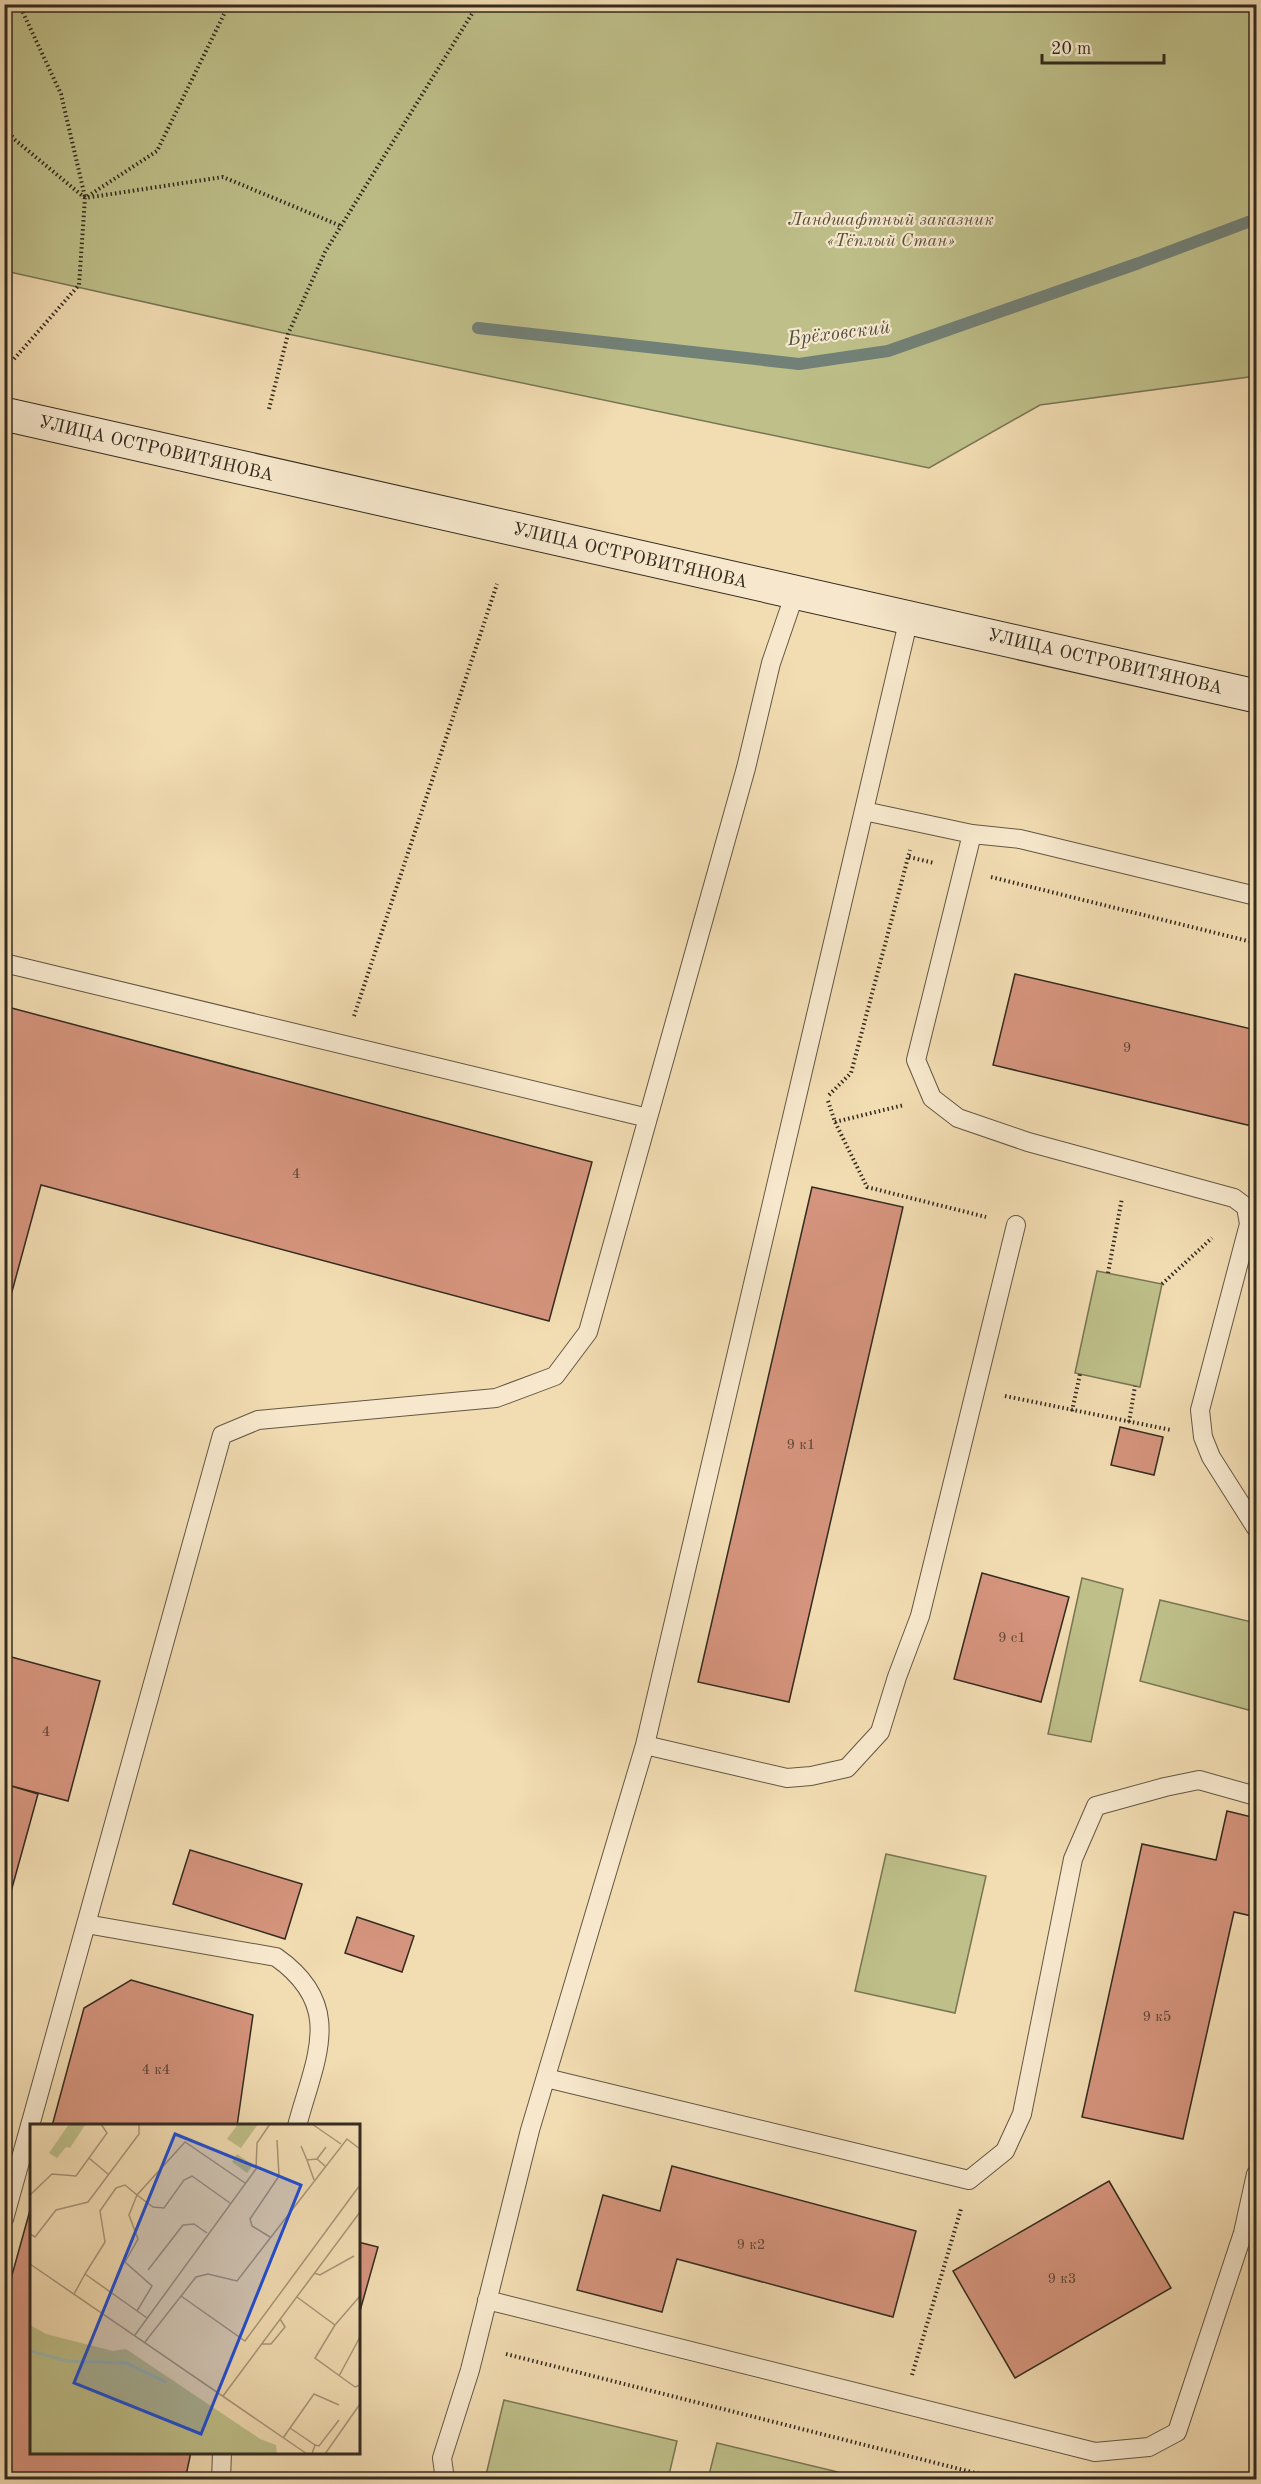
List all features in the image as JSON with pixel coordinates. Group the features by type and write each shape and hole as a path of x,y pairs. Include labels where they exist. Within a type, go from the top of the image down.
{"main road":[{"name":"УЛИЦА ОСТРОВИТЯНОВА","path":"4,414 1257,696"}],"lane":[{"path":"30,2124 222,1435 258,1420 496,1398 555,1376 588,1332 746,768 771,663 795,593"},
{"path":"445,2480 442,2458 475,2346 546,2078 645,1745 909,618"},
{"path":"864,811 972,834 1020,839 1257,896"},
{"path":"972,834 916,1060 932,1098 958,1118 1028,1142 1234,1198 1246,1206 1249,1224 1200,1410 1203,1437 1211,1457 1257,1528"},
{"path":"4,963 648,1118"},
{"path":"645,1745 787,1778 847,1768 880,1732 897,1677 920,1616 1016,1225"},
{"path":"546,2078 969,2180 1005,2151 1022,2114 1073,1859 1096,1806 1165,1786 1199,1780 1257,1796"},
{"path":"86,1924 276,1957 294,1970 314,1998 320,2014 321,2037 298,2124"},
{"path":"4,2219 30,2125"},
{"path":"487,2300 1095,2452 1149,2447 1177,2432 1243,2233 1257,2174"},
{"path":"221,2480 222,2454"}],"path":[{"path":"14,359 79,285 85,198 60,94 19,4"},
{"path":"85,198 157,151 229,4"},
{"path":"269,409 288,334 325,252 478,4"},
{"path":"4,125 14,139 85,198 223,177 341,226"},
{"path":"345,1045 497,584"},
{"path":"913,823 909,858 851,1073 826,1097 835,1122 867,1187 1016,1225"},
{"path":"909,858 1257,943"},
{"path":"835,1122 932,1098"},
{"path":"1108,1273 1127,1168"},
{"path":"1162,1284 1246,1206"},
{"path":"1072,1411 1080,1374"},
{"path":"1130,1422 1135,1386"},
{"path":"975,1389 1203,1437"},
{"path":"904,2404 969,2180"},
{"path":"475,2346 1003,2480"}],"green space":[{"name":"Ландшафтный заказник «Тёплый Стан»","path":"4,5 1256,5 1256,376 1040,405 929,468 288,334 5,271"},
{"path":"1097,1271 1162,1284 1140,1387 1075,1373"},
{"path":"1082,1578 1123,1589 1091,1742 1048,1734"},
{"path":"1160,1600 1256,1623 1256,1712 1140,1681"},
{"path":"886,1854 986,1876 955,2013 855,1991"},
{"path":"504,2400 677,2441 668,2479 485,2479"},
{"path":"717,2443 838,2472 836,2479 708,2479"}],"building":[{"path":"1015,974 1256,1030 1256,1127 993,1065"},
{"path":"4,1006 592,1162 549,1321 41,1185 4,1321"},
{"path":"812,1187 903,1207 789,1702 698,1682"},
{"path":"1120,1427 1163,1437 1154,1475 1111,1465"},
{"path":"982,1573 1069,1597 1041,1702 954,1679"},
{"path":"4,1655 100,1681 68,1801 4,1784"},
{"path":"8,1785 38,1794 4,1917 4,1798"},
{"path":"1227,1811 1256,1818 1256,1917 1234,1912 1183,2139 1082,2117 1142,1844 1216,1860"},
{"path":"190,1850 302,1884 285,1939 173,1904"},
{"path":"357,1917 414,1936 402,1972 345,1953"},
{"path":"131,1980 253,2015 237,2124 53,2124 84,2008"},
{"path":"672,2166 916,2231 893,2317 677,2259 662,2312 577,2290 603,2195 660,2211"},
{"path":"1109,2181 1171,2288 1015,2378 953,2271"},
{"path":"30,2210 30,2454 191,2454 185,2480 4,2480 4,2304"},
{"path":"360,2242 378,2247 360,2311"}],"waterway":[{"name":"Брёховский","path":"478,328 799,364 888,351 1139,263 1256,219"}]}
